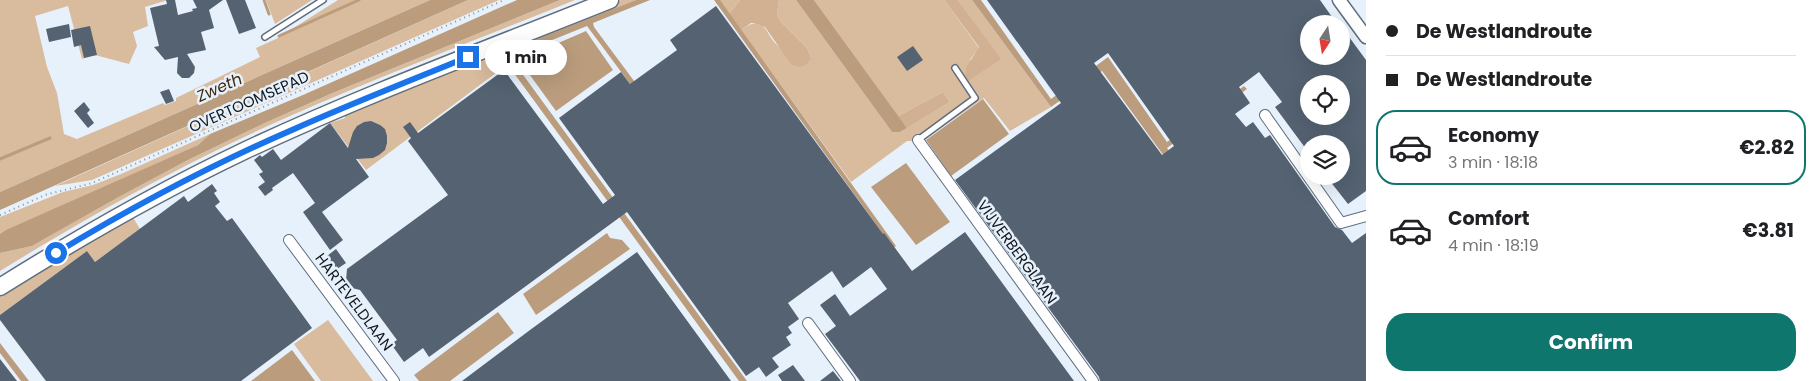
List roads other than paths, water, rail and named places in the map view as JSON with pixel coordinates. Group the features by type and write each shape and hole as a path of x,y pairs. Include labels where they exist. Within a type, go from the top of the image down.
{"main road":[{"path":"0,276 128,201 239,144 330,103 586,0"},
{"path":"0,287 82,237 242,152 335,111 610,0"}],"street":[{"path":"1339,0 1366,37"},
{"path":"1265,115 1341,223 1366,216"},
{"name":"VIJVERBERGLAAN","path":"918,140 1093,381"},
{"name":"HARTEVELDLAAN","path":"289,240 394,381"},
{"path":"808,323 850,381"}],"lane":[{"path":"265,37 323,0"},
{"path":"918,140 975,98 955,68"}],"waterway":[{"path":"264,0 269,14"},
{"path":"279,36 359,0"},
{"path":"0,159 50,138"}],"water label":[{"name":"Zweth","path":"219,87"}]}
